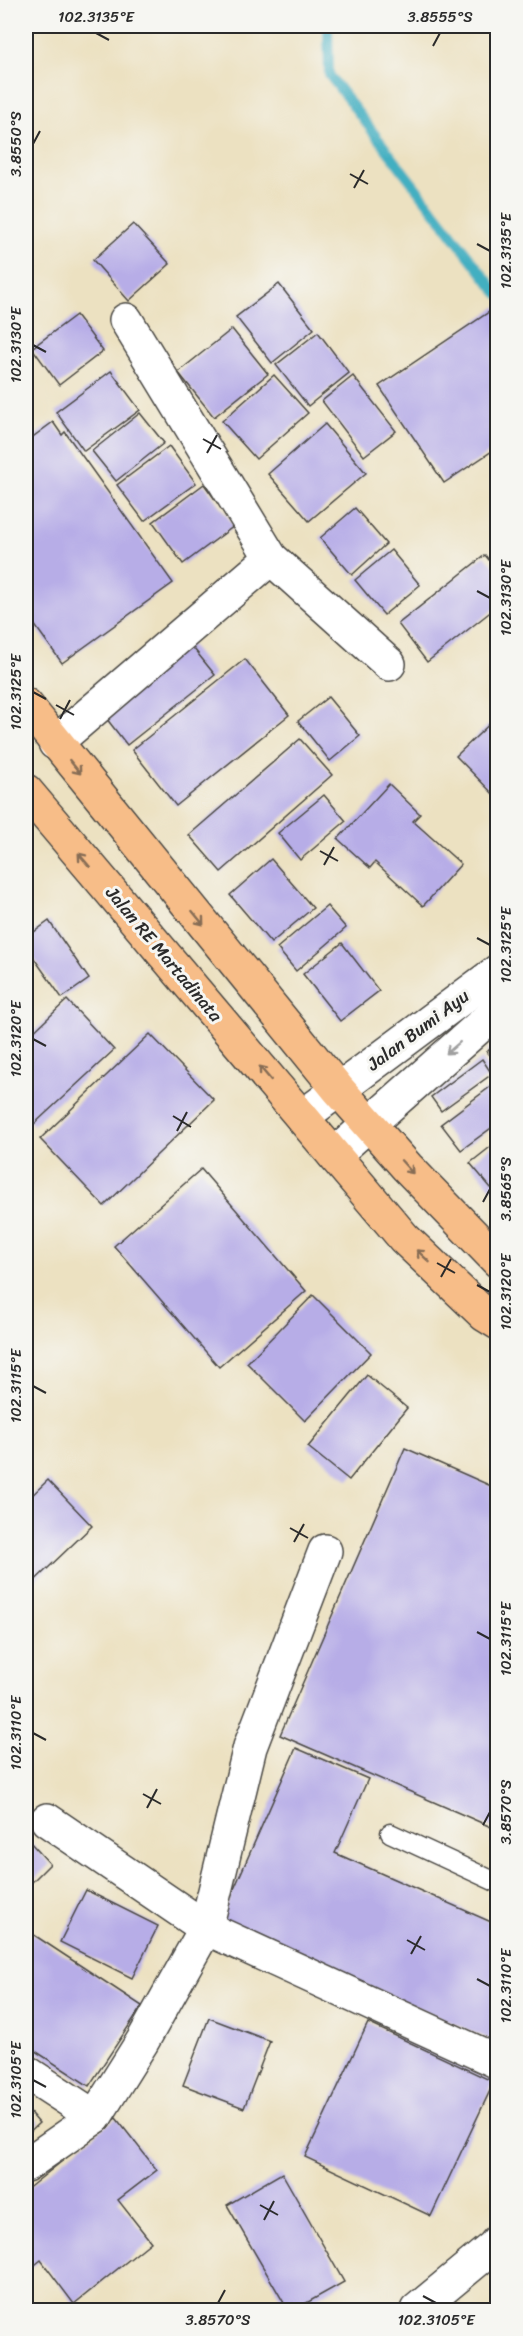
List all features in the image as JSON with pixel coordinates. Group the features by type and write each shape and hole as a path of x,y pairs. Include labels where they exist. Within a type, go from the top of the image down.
{"highway":[{"path":"26,705 338,1089 370,1122 407,1167 498,1261"},
{"name":"Jalan RE Martadinata","path":"26,791 404,1238 485,1314 498,1323"}],"street":[{"path":"126,320 271,558 389,664"},
{"path":"55,743 271,558"},
{"name":"Jalan Bumi Ayu","path":"302,1117 498,971"},
{"path":"334,1155 498,1010"},
{"path":"26,2165 95,2117 142,2042 206,1928 250,1747 325,1551"},
{"path":"47,1820 206,1928 498,2062"},
{"path":"26,2072 95,2117"},
{"path":"421,2310 498,2241"}],"lane":[{"path":"390,1833 498,1883"}],"building":[{"path":"133,224 170,264 129,301 93,260"},
{"path":"279,284 314,329 272,363 236,317"},
{"path":"498,306 498,447 444,483 379,386"},
{"path":"76,315 103,351 59,385 32,348"},
{"path":"232,329 268,374 214,417 178,372"},
{"path":"318,332 349,373 308,406 276,365"},
{"path":"111,371 140,410 84,451 56,412"},
{"path":"274,375 308,413 256,459 222,421"},
{"path":"353,376 396,431 364,456 322,401"},
{"path":"140,413 164,443 116,481 92,451"},
{"path":"53,422 62,435 65,432 173,583 62,663 26,613 26,442"},
{"path":"325,424 366,473 309,521 268,474"},
{"path":"169,446 196,483 144,521 117,485"},
{"path":"204,484 234,526 183,564 153,522"},
{"path":"355,508 386,544 352,575 320,538"},
{"path":"391,550 420,585 384,615 355,580"},
{"path":"485,555 498,571 498,606 427,662 398,624"},
{"path":"190,644 215,675 127,745 103,714"},
{"path":"245,659 289,715 176,806 132,750"},
{"path":"328,697 360,736 330,761 298,721"},
{"path":"498,716 498,799 456,756"},
{"path":"300,739 332,775 221,872 189,835"},
{"path":"389,784 420,814 413,821 461,864 423,906 375,862 370,868 338,839"},
{"path":"324,795 346,821 300,860 278,833"},
{"path":"271,859 313,908 271,943 230,895"},
{"path":"327,906 346,928 296,971 277,948"},
{"path":"49,921 89,979 62,998 26,947 26,938"},
{"path":"342,943 379,991 340,1021 303,974"},
{"path":"67,1000 114,1050 33,1125 26,1117 26,1039"},
{"path":"150,1034 214,1100 104,1206 40,1139"},
{"path":"498,1041 498,1062 487,1052"},
{"path":"482,1059 492,1074 441,1111 431,1097"},
{"path":"498,1081 498,1123 461,1150 441,1124"},
{"path":"498,1141 498,1182 491,1188 470,1163"},
{"path":"201,1169 306,1291 219,1367 114,1246"},
{"path":"313,1295 371,1353 305,1421 247,1363"},
{"path":"367,1375 407,1408 349,1480 308,1447"},
{"path":"405,1448 498,1489 498,1830 280,1735"},
{"path":"48,1480 92,1526 26,1589 26,1501"},
{"path":"296,1748 368,1779 335,1853 498,1925 498,2043 220,1921"},
{"path":"29,1841 50,1864 26,1888 26,1845"},
{"path":"86,1890 158,1926 132,1978 60,1942"},
{"path":"28,1931 142,2006 89,2086 26,2045 26,1935"},
{"path":"209,2018 270,2041 244,2108 183,2085"},
{"path":"368,2023 494,2082 431,2216 305,2157"},
{"path":"26,2108 39,2123 26,2135"},
{"path":"116,2118 157,2170 118,2200 151,2242 74,2304 41,2260 26,2272 26,2190"},
{"path":"282,2173 344,2282 294,2310 288,2310 227,2205"}],"waterway":[{"path":"328,26 329,75 498,294"}]}
